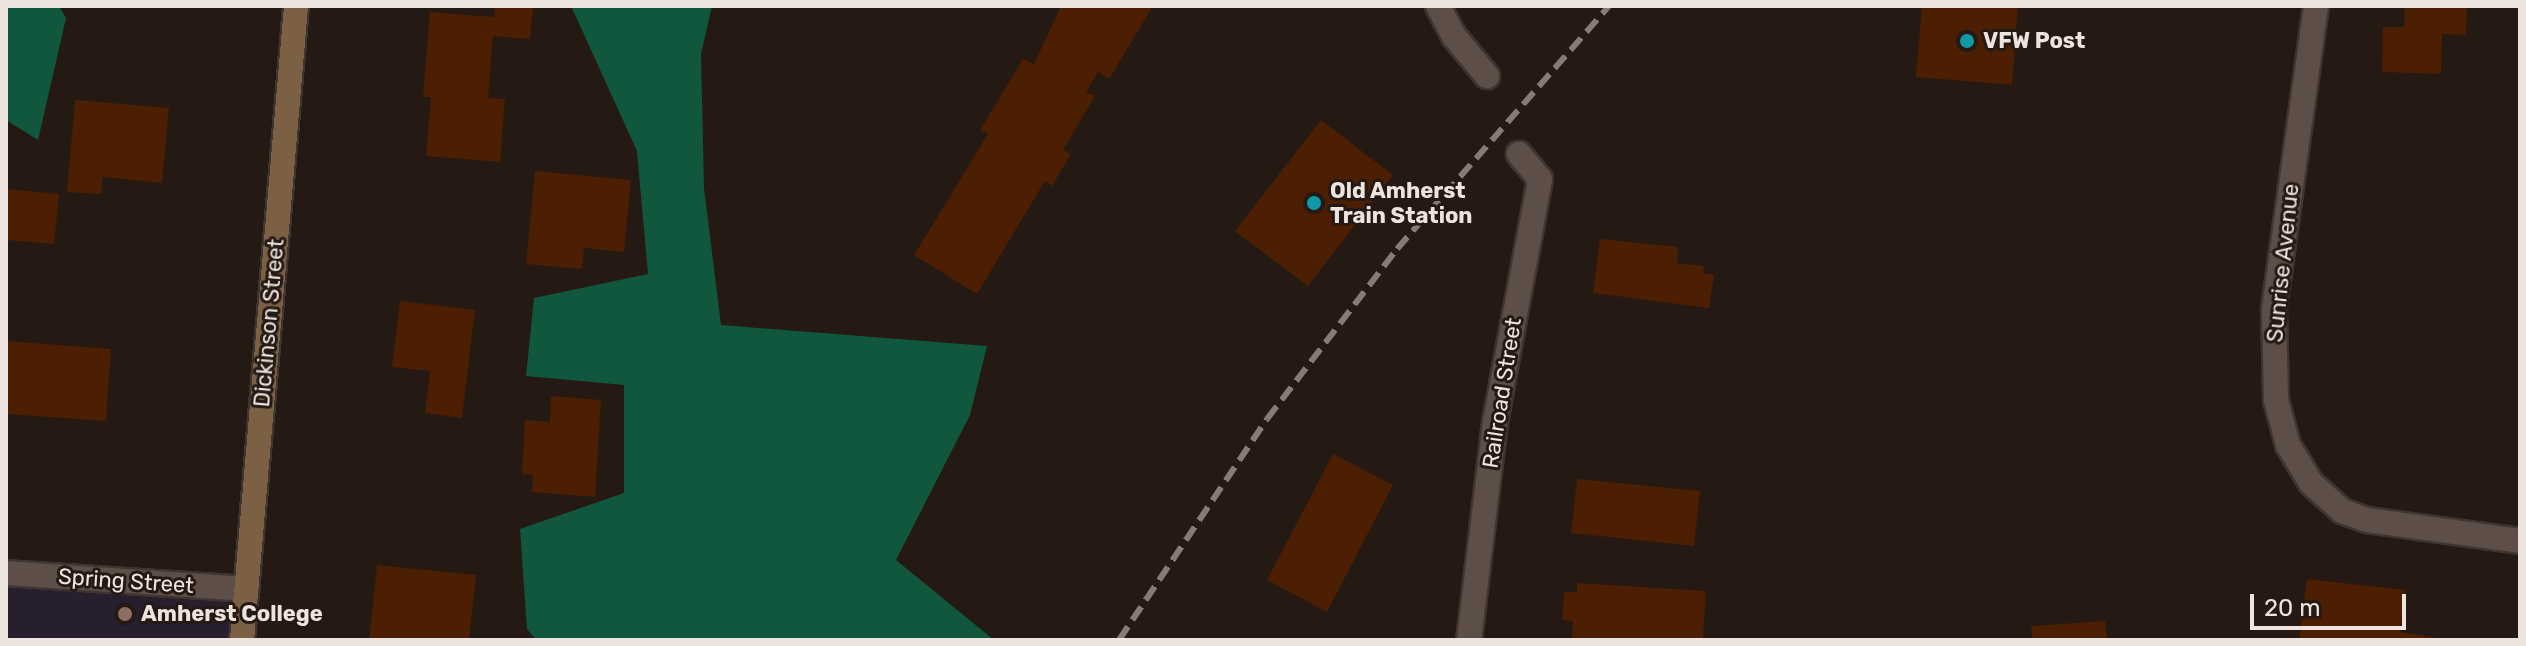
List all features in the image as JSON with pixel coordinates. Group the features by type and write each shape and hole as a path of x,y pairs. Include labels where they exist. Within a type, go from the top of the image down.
{"main road":[{"name":"Dickinson Street","path":"242,640 296,6"}],"street":[{"path":"1438,6 1454,36 1487,76"},
{"name":"Sunrise Avenue","path":"2316,6 2274,310 2276,400 2288,445 2311,483 2342,511 2367,520 2520,541"},
{"name":"Railroad Street","path":"1469,640 1495,422 1540,179 1519,154"},
{"name":"Spring Street","path":"6,573 246,589"}],"shaded area":[{"name":"Amherst College","path":"6,573 246,589 242,640 6,640"}],"green space":[{"path":"6,6 59,6 66,18 38,140 6,120"},
{"path":"571,6 712,6 701,54 704,188 721,325 987,346 970,415 896,560 994,640 536,640 527,629 520,529 624,493 624,385 526,376 534,298 648,274 637,151"}],"building":[{"path":"495,6 533,7 530,39 493,36 488,98 505,99 500,162 426,156 431,97 423,97 430,12 494,17"},
{"path":"1061,6 1153,6 1109,79 1098,72 1086,92 1095,96 1063,150 1071,154 1052,186 1045,181 977,294 914,255 988,134 980,130 1023,59 1034,64"},
{"name":"VFW Post","path":"1922,6 2018,6 2012,85 1916,77"},
{"path":"2405,6 2467,6 2466,35 2442,34 2441,74 2382,72 2383,27 2404,27"},
{"path":"75,100 169,108 162,183 103,177 101,194 67,192"},
{"name":"Old Amherst Train Station","path":"1321,120 1393,175 1308,286 1235,231"},
{"path":"535,171 631,180 624,252 584,248 582,269 526,264"},
{"path":"6,189 59,194 54,244 6,240"},
{"path":"1600,239 1678,247 1677,263 1704,266 1703,273 1714,275 1709,308 1593,293"},
{"path":"400,301 475,310 462,418 425,413 430,371 392,367"},
{"path":"6,341 111,349 106,421 6,414"},
{"path":"551,396 601,400 595,497 532,492 533,475 522,474 525,420 550,422"},
{"path":"1333,454 1393,485 1327,612 1267,580"},
{"path":"1577,479 1700,491 1694,546 1571,533"},
{"path":"377,565 476,575 469,640 369,640"},
{"path":"2307,579 2405,590 2400,632 2451,640 2299,640"},
{"path":"1577,583 1706,591 1703,638 1572,640 1573,621 1562,620 1564,592 1577,592"},
{"path":"2105,621 2107,640 2032,640 2031,626"}],"railway":[{"path":"1119,640 1267,419 1397,249 1609,6"}],"place":[{"name":"VFW Post","path":"1967,41"},
{"name":"Old Amherst Train Station","path":"1314,203"},
{"name":"Amherst College","path":"125,614"}]}
